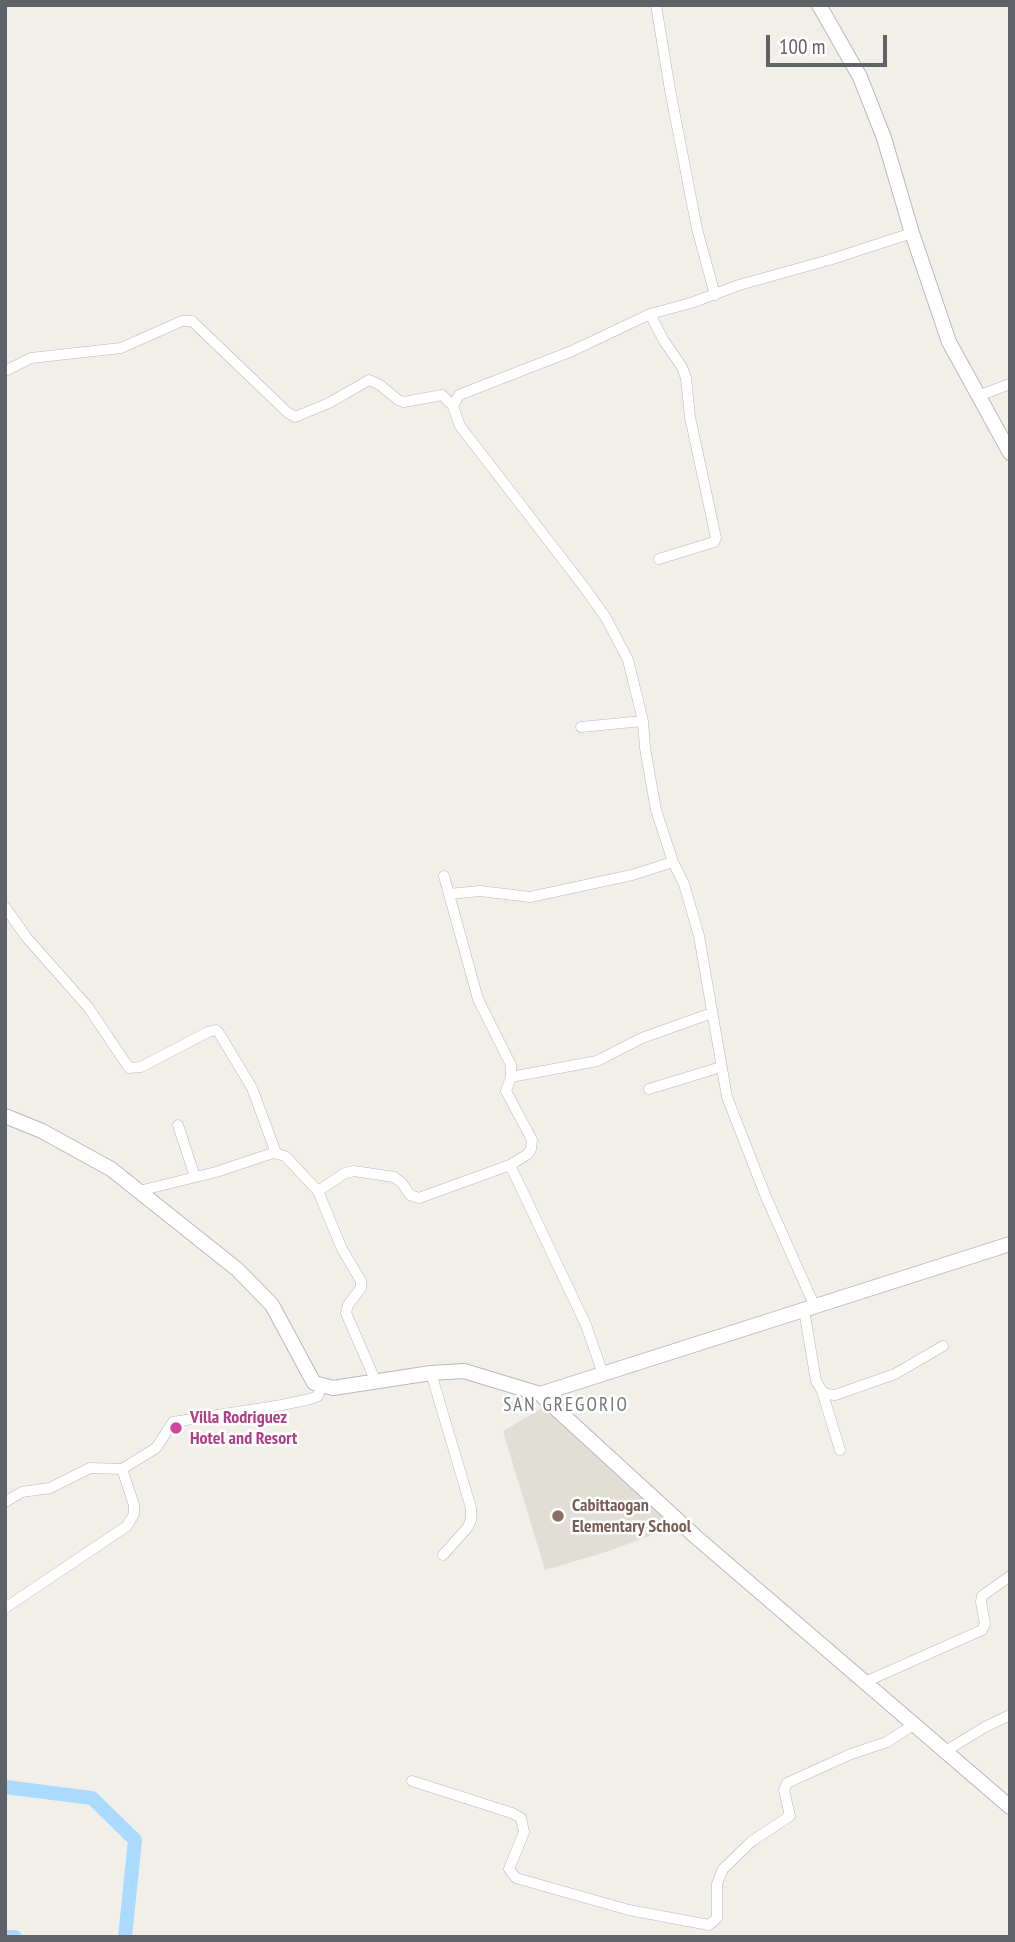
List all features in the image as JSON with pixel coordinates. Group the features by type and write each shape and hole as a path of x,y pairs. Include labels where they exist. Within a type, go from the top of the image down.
{"street":[{"path":"656,5 697,229 715,295"},
{"path":"819,5 860,77 884,138 940,320 1010,453"},
{"path":"453,406 459,396 572,351 650,314 912,233"},
{"path":"650,314 681,367 687,383 690,417 716,538 714,542 659,559"},
{"path":"5,371 31,358 121,348 181,321 192,321 295,417 329,403 369,380 404,402 442,396 453,406 460,426 606,618 628,660 643,721 656,810 695,918 727,1097 771,1209 799,1267 810,1309 817,1381 840,1450"},
{"path":"978,396 1010,384"},
{"path":"581,727 643,721"},
{"path":"449,894 480,891 530,897 632,875 673,862"},
{"path":"318,1191 345,1173 354,1171 394,1177 410,1195 419,1198 510,1165 528,1154 533,1145 506,1091 511,1077 510,1065 478,999 444,876"},
{"path":"5,907 27,938 93,1014 129,1068 141,1067 203,1034 214,1030 219,1033 252,1088 276,1153"},
{"path":"511,1077 597,1061 642,1038 712,1013"},
{"path":"649,1089 721,1067"},
{"path":"5,1116 42,1131 111,1169 254,1284 283,1322 311,1379 321,1386 333,1388 453,1371 476,1373 540,1394 696,1537 1010,1808"},
{"path":"178,1125 195,1177"},
{"path":"139,1191 276,1153 285,1156 318,1191 342,1249 361,1281 361,1288 348,1305 346,1313 376,1382"},
{"path":"510,1165 586,1325 603,1374"},
{"path":"540,1394 1010,1244"},
{"path":"822,1391 835,1395 895,1374 943,1346"},
{"path":"431,1373 471,1508 468,1527 443,1555"},
{"path":"5,1503 22,1492 50,1488 90,1468 122,1469 156,1448 173,1422 310,1399 317,1396 321,1386"},
{"path":"5,1608 127,1526 134,1514 134,1505 122,1469"},
{"path":"864,1682 982,1630 985,1624 982,1596 1010,1576"},
{"path":"944,1752 1010,1715"},
{"path":"412,1781 521,1818 524,1832 509,1869 516,1878 629,1910 709,1925 717,1917 717,1884 723,1869 752,1841 790,1816 784,1790 786,1783 851,1754 887,1742 913,1726"}],"shaded area":[{"name":"Cabittaogan Elementary School","path":"544,1407 677,1526 603,1553 545,1570 503,1431"}],"waterway":[{"path":"5,1787 92,1798 135,1840 125,1937"},
{"path":"5,1937 15,1937"}],"place":[{"name":"Villa Rodriguez Hotel and Resort","path":"176,1428"},
{"name":"Cabittaogan Elementary School","path":"558,1516"}],"district":[{"name":"SAN GREGORIO","path":"566,1406"}]}
